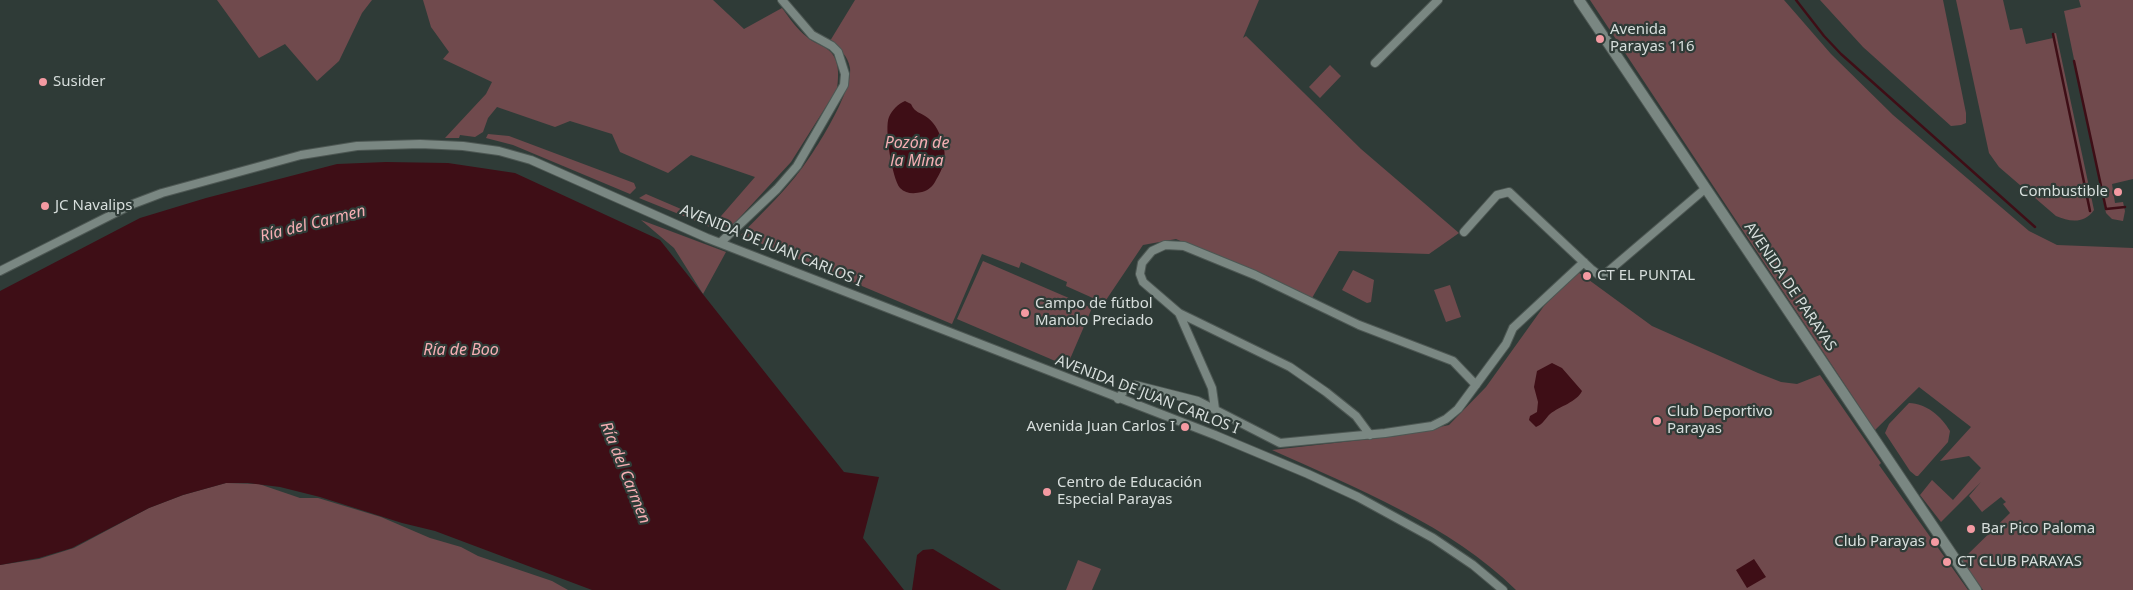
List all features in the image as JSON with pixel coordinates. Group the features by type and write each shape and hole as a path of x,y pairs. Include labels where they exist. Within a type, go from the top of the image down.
{"street":[{"path":"720,242 776,189 797,166 844,84 846,74 838,52 832,46 812,35 782,0"},
{"path":"1375,63 1438,0"},
{"name":"AVENIDA DE PARAYAS","path":"1579,0 1976,590"},
{"name":"AVENIDA DE JUAN CARLOS I","path":"0,271 122,209 162,193 301,156 356,146 420,144 462,146 514,155 548,167 720,242 1118,399 1215,435 1358,497 1433,538 1473,565 1503,590"},
{"path":"1464,232 1497,195 1509,192 1584,262 1599,275 1604,275 1706,188"},
{"path":"1370,435 1365,426 1344,406 1290,368 1179,313 1141,279 1141,269 1145,259 1160,246 1184,246 1255,275 1359,325 1453,362 1476,385"},
{"path":"1118,399 1126,388 1135,385 1198,401 1280,444 1415,429 1439,422 1458,408 1506,344 1513,328 1584,262"},
{"path":"1179,313 1212,388 1215,409"}],"shaded area":[{"path":"217,0 372,0 362,13 339,61 317,81 285,44 259,58"},
{"path":"423,0 713,0 744,29 782,8 803,34 833,55 838,71 837,89 791,162 730,228 723,226 724,229 721,232 705,225 717,225 715,223 755,177 691,155 668,173 620,152 612,134 570,121 555,127 497,107 488,118 483,132 475,137 460,135 459,138 445,138 486,94 492,82 443,59 449,52 431,27"},
{"path":"855,0 1259,0 1243,38 1246,36 1361,149 1459,233 1429,254 1339,251 1312,298 1176,239 1143,245 1104,303 1066,286 1067,282 1021,262 1019,268 982,254 952,324 741,235 803,167 821,140 838,108 849,79 850,68 845,56 830,41"},
{"path":"1590,0 1784,0 1831,54 1893,115 2029,231 2057,245 2133,248 2133,590 1983,590 1962,560 2010,513 2003,504 2006,502 2001,497 1982,512 1969,496 1981,482 1941,522 1920,495 1932,480 1953,500 1981,468 1969,456 1940,461 1971,427 1919,387 1875,430"},
{"path":"1820,0 1943,0 1966,113 1966,123 1951,126 1863,47"},
{"path":"1956,0 2003,0 2010,30 2022,28 2026,44 2053,38 2052,34 2056,33 2094,210 2086,218 2066,220 2056,216 1999,167 1989,153"},
{"path":"2079,0 2133,0 2133,179 2112,184 2115,203 2123,202 2125,211 2123,221 2112,219 2106,213 2064,11 2081,7"},
{"path":"1330,65 1341,76 1320,98 1309,87"},
{"path":"488,134 509,136 634,183 636,188 630,194 513,145 486,138"},
{"path":"646,194 695,215 696,221 639,198"},
{"path":"641,220 726,252 703,294 674,248"},
{"name":"Campo de fútbol Manolo Preciado","path":"983,261 1092,308 1067,366 957,319"},
{"path":"1353,270 1374,280 1371,302 1367,303 1342,290"},
{"name":"Club Deportivo Parayas","path":"1578,272 1652,326 1758,373 1781,382 1797,384 1820,375 1881,463 1879,465 1968,590 1516,590 1491,567 1432,527 1368,494 1272,450 1397,436 1449,425 1486,387 1544,306"},
{"path":"1450,285 1461,317 1446,322 1434,290"},
{"path":"1909,403 1921,405 1933,412 1950,431 1948,442 1918,476 1910,471 1885,433 1889,424"},
{"path":"226,483 259,484 300,498 318,498 381,517 430,538 461,547 478,556 552,581 568,590 0,590 0,565 39,559 74,548 149,508 183,495"},
{"path":"1078,560 1101,569 1092,590 1066,590"}],"water":[{"name":"Pozón de la Mina","path":"905,101 933,123 939,133 945,154 941,172 931,188 916,193 905,191 897,183 888,142 889,117"},
{"name":"Ría de Boo","path":"386,162 448,163 515,173 660,240 844,472 879,477 863,538 904,590 592,590 435,531 402,523 320,497 280,487 248,483 226,483 183,495 149,508 72,548 39,558 0,565 0,291 140,218 206,198 337,164"},
{"path":"1552,363 1562,368 1582,391 1580,395 1554,411 1536,427 1529,420 1530,416 1537,412 1538,402 1534,387 1537,371"},
{"path":"933,549 1001,590 912,590 917,555 923,550"},
{"path":"1754,559 1766,577 1747,588 1736,570"}],"waterway":[{"path":"1796,0 1824,36 1841,54 2035,227"},
{"path":"2053,34 2090,211"},
{"path":"2074,61 2106,209 2125,207"}],"place":[{"name":"Avenida Parayas 116","path":"1600,39"},
{"name":"Susider","path":"43,82"},
{"name":"Combustible","path":"2118,192"},
{"name":"JC Navalips","path":"45,206"},
{"name":"CT EL PUNTAL","path":"1587,276"},
{"name":"Campo de fútbol Manolo Preciado","path":"1025,313"},
{"name":"Club Deportivo Parayas","path":"1657,421"},
{"name":"Avenida Juan Carlos I","path":"1185,427"},
{"name":"Centro de Educación Especial Parayas","path":"1047,492"},
{"name":"Bar Pico Paloma","path":"1971,529"},
{"name":"Club Parayas","path":"1935,542"},
{"name":"CT CLUB PARAYAS","path":"1947,562"}],"water label":[{"name":"Ría del Carmen","path":"313,224"},
{"name":"Ría del Carmen","path":"625,473"}]}
